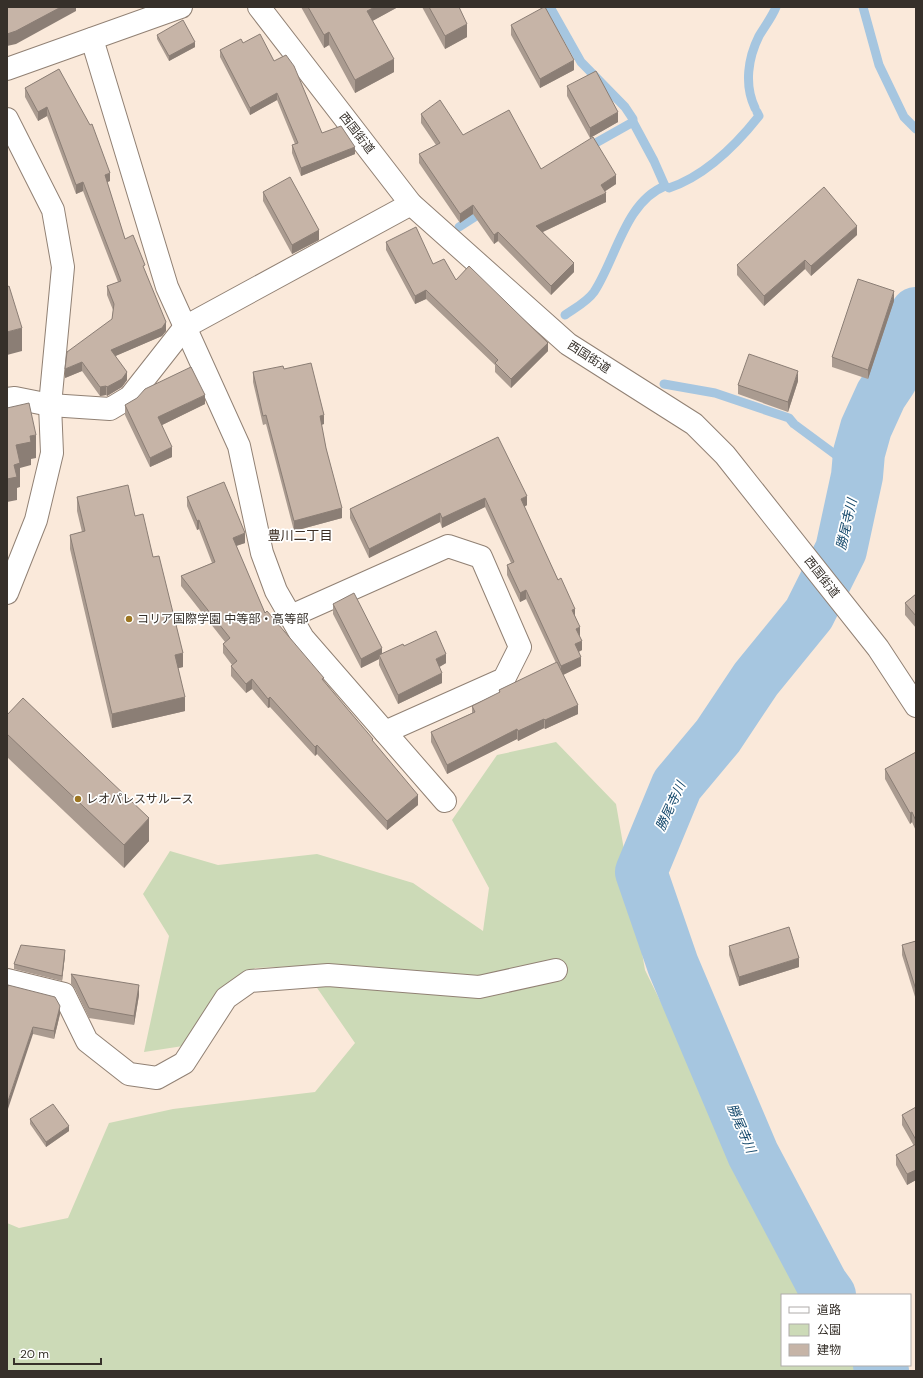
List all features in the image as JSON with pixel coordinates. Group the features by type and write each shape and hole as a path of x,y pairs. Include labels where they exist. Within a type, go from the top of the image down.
{"street":[{"path":"7,69 92,38 152,12 181,7"},
{"name":"西国街道","path":"259,7 411,204 568,344 694,424 725,455 878,648 916,706"},
{"path":"92,38 167,287 239,446 262,552 276,591 303,638 444,800"},
{"path":"7,119 52,210 63,267 50,405 52,453 36,520 7,593"},
{"path":"7,399 15,398 50,405 110,409 130,397 185,327 411,204"},
{"path":"291,616 448,546 481,557 520,647 504,679 385,732"},
{"path":"7,980 64,994 87,1041 129,1074 157,1078 184,1063 226,998 250,981 328,975 479,987 556,970"}],"green space":[{"path":"556,742 616,804 645,970 754,1192 814,1294 781,1294 781,1366 857,1366 860,1371 7,1371 7,1223 19,1228 68,1218 109,1123 173,1109 315,1092 355,1043 302,966 255,968 221,996 209,1042 144,1052 169,936 143,894 170,851 218,865 317,854 413,883 483,931 489,888 452,820 497,755"}],"building":[{"path":"7,7 61,7 16,31 7,34"},
{"path":"308,7 375,7 367,11 394,59 355,80 329,32 324,35"},
{"path":"429,7 459,7 467,24 445,36"},
{"path":"544,7 574,60 540,79 511,25"},
{"path":"183,20 195,42 169,56 157,35"},
{"path":"260,34 274,61 286,55 294,66 322,133 341,126 355,147 301,168 292,145 298,143 277,93 250,108 220,50 241,39 243,43"},
{"path":"59,69 90,125 92,124 110,173 105,175 125,239 133,235 145,265 143,266 166,322 162,328 111,350 127,372 122,379 107,387 100,387 82,362 65,369 67,352 112,319 114,304 107,286 121,281 83,182 76,185 47,107 38,112 25,88"},
{"path":"596,71 618,112 590,128 567,86"},
{"path":"440,100 463,135 509,110 541,169 593,137 616,175 601,185 606,193 536,226 574,263 551,286 498,232 494,235 473,205 460,214 419,154 440,143 421,114"},
{"path":"290,177 319,230 292,245 263,192"},
{"path":"824,187 857,226 811,266 805,260 764,296 737,265"},
{"path":"416,227 433,264 444,259 456,280 469,266 548,343 511,379 495,363 498,360 426,290 415,296 386,242"},
{"path":"858,279 894,291 868,370 832,357"},
{"path":"9,286 22,328 7,332 7,287"},
{"path":"749,354 798,371 788,402 738,385"},
{"path":"311,363 324,415 320,416 326,448 342,508 294,521 266,415 263,416 253,372 283,366 284,369"},
{"path":"191,367 205,395 158,417 172,447 150,458 125,405 137,398 145,389"},
{"path":"29,403 36,435 30,436 31,442 16,445 20,463 14,465 17,477 7,479 7,408"},
{"path":"498,437 527,496 521,499 558,580 561,578 575,609 572,610 580,627 576,629 582,641 575,644 581,657 561,666 526,590 520,593 507,565 514,562 485,498 442,518 440,513 369,549 350,509"},
{"path":"224,482 245,533 233,538 265,613 267,611 324,678 322,679 418,795 387,821 317,745 315,747 270,697 268,699 252,679 246,684 231,666 237,661 223,644 230,638 181,576 215,562 199,520 197,521 187,497"},
{"name":"コリア国際学園 中等部・高等部","path":"128,485 135,516 143,514 153,557 159,556 183,653 175,655 185,697 112,714 70,535 85,531 77,497"},
{"path":"354,593 382,648 361,659 333,604"},
{"path":"916,594 916,616 905,603"},
{"path":"436,631 446,654 436,659 442,673 398,695 379,655 403,644 404,646"},
{"path":"557,662 578,705 518,731 517,729 447,765 431,732 475,712 472,706 500,692 499,690"},
{"path":"23,698 149,818 124,845 7,734 7,715"},
{"path":"916,752 916,821 885,769"},
{"path":"789,927 799,958 739,977 729,946"},
{"path":"916,941 916,990 902,945"},
{"path":"21,945 65,950 62,976 14,964"},
{"path":"71,974 139,985 134,1016 89,1008"},
{"path":"8,985 55,997 60,1006 54,1031 33,1027 7,1104 7,991"},
{"path":"53,1104 69,1126 46,1142 30,1119"},
{"path":"916,1107 916,1140 902,1115"},
{"path":"916,1144 916,1170 907,1174 896,1155"}],"waterway":[{"path":"550,7 581,62 625,107 633,119 633,122 654,161 665,186"},
{"path":"755,108 749,90 750,62 755,44 776,7"},
{"path":"863,7 879,65 904,117 916,129"},
{"path":"669,188 695,176 719,158 740,138 759,116 757,112"},
{"path":"585,149 633,122"},
{"path":"565,315 591,296 602,279 631,218 640,205 651,194 665,186"},
{"path":"459,227 484,211"},
{"name":"勝尾寺川","path":"829,1294 822,1284 753,1154 673,965 641,872 677,785 718,736 756,679 809,614 841,550 857,476 859,453 866,428 881,395 891,380 897,367 916,313"},
{"path":"664,384 715,393 789,418 794,424 836,455 857,476"},
{"name":"勝尾寺川","path":"880,1366 883,1371"}],"place":[{"name":"コリア国際学園 中等部・高等部","path":"129,619"},
{"name":"レオパレスサルース","path":"78,799"}],"district":[{"name":"豊川二丁目","path":"300,535"}]}
